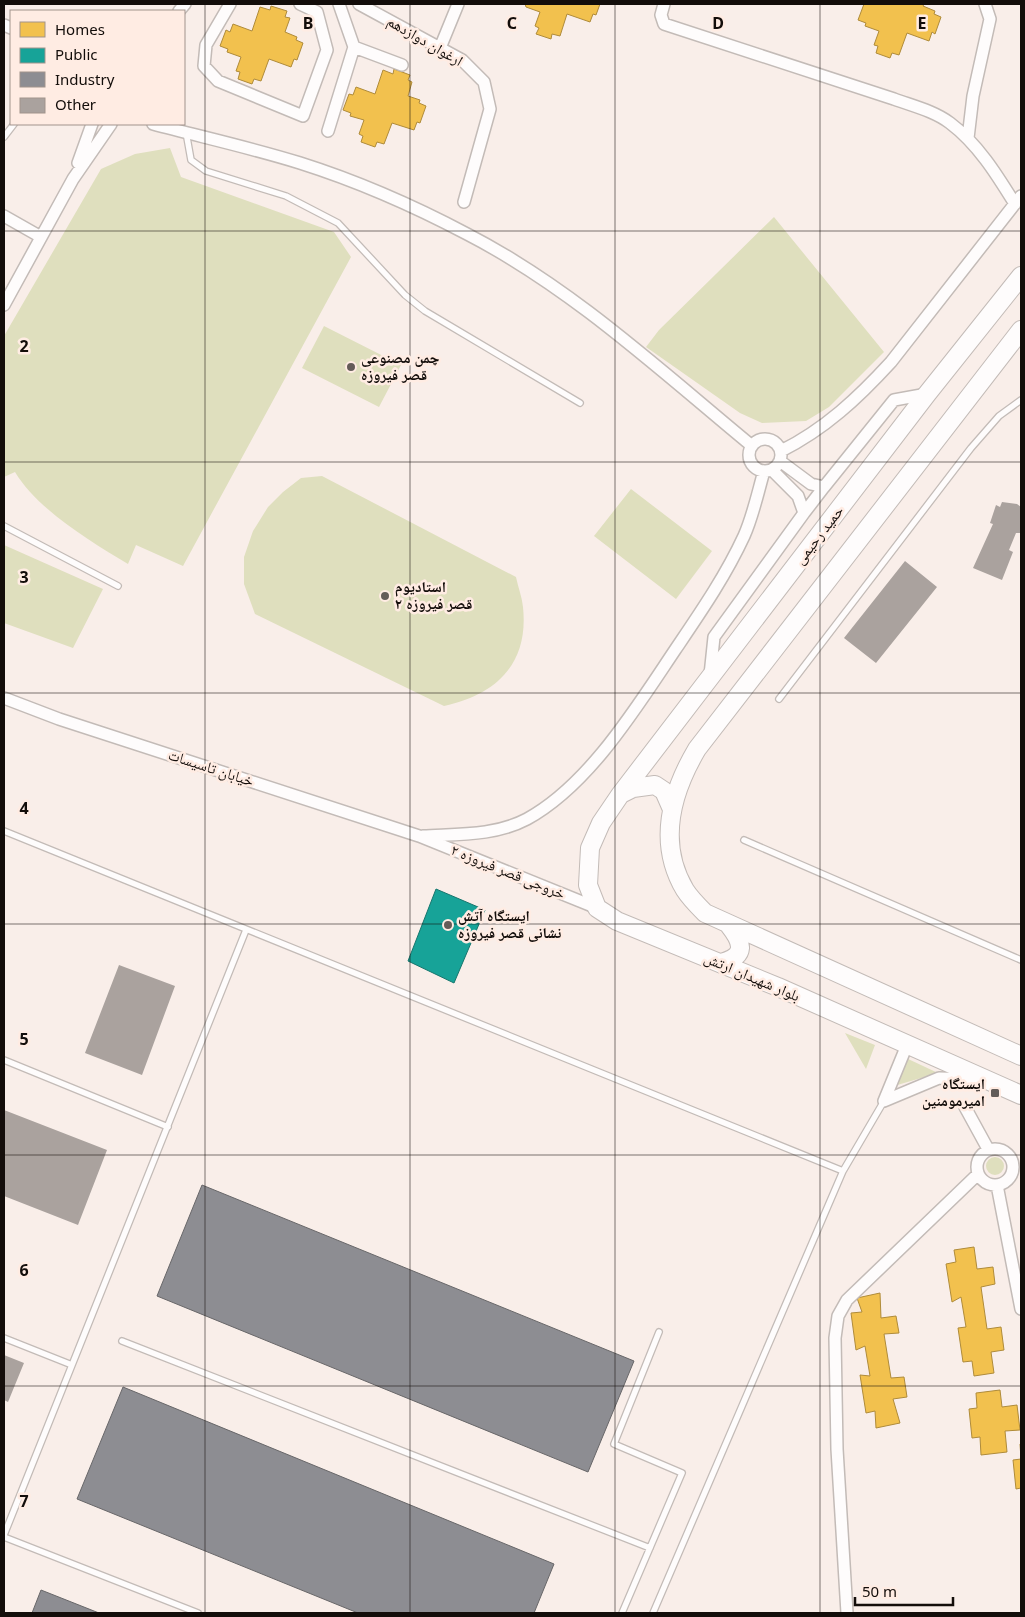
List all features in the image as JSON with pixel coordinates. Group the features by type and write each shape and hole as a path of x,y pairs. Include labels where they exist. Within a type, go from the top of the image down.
{"main road":[{"name":"حمید رحیمی","path":"620,795 927,394 1021,276"},
{"path":"1021,332 697,749 684,770 671,807 668,832 674,866 685,891 705,913 1021,1056"},
{"path":"596,908 588,885 590,848 601,823 620,795 633,788 655,785 664,791 671,807"},
{"name":"بلوار شهیدان ارتش","path":"596,908 617,921 721,963 1021,1095"},
{"path":"721,963 739,953 741,944 739,937 729,925"}],"street":[{"path":"230,4 206,45 204,66 218,81 303,116 327,50 317,12 300,4"},
{"path":"328,131 354,48 339,4"},
{"name":"ارغوان دوازدهم","path":"358,4 462,60 484,82 490,109 464,202"},
{"path":"440,48 458,4"},
{"path":"419,836 491,832 526,820 561,797 585,771 650,687 716,589 744,535 768,471 781,456 826,424 873,382 891,362 1018,200 968,138 950,123 930,112 772,58 664,24 661,15 664,4"},
{"path":"968,138 973,96 990,19 986,4"},
{"path":"354,48 402,65"},
{"path":"73,179 92,125"},
{"path":"4,305 73,179 110,125"},
{"path":"161,125 184,128 300,163 366,187 468,235 523,267 578,306 752,446"},
{"path":"4,216 41,237"},
{"path":"710,677 714,637 804,513 894,400 927,394"},
{"path":"804,513 798,496 768,471 759,470 751,462 752,446 760,440 771,440 781,456 811,484 824,487"},
{"name":"خیابان تاسیسات","path":"4,698 58,719 419,836"},
{"name":"خروجی قصر فیروزه ۲","path":"419,836 596,908"},
{"path":"884,1101 907,1045"},
{"path":"884,1101 939,1078 963,1078 986,1081"},
{"path":"965,1108 988,1149"},
{"path":"994,1148 1006,1152 1017,1170 998,1185 986,1183 978,1174 976,1163 979,1157 988,1149 994,1148"},
{"path":"847,1613 837,1449 835,1338 838,1316 847,1300 978,1174"},
{"path":"998,1185 1021,1309"}],"lane":[{"path":"4,137 13,125"},
{"path":"184,128 191,160 206,171 286,196 338,223 405,295 425,311 580,403"},
{"path":"779,699 970,448 999,416 1021,400"},
{"path":"4,526 118,586"},
{"path":"4,831 843,1172"},
{"path":"744,840 1021,960"},
{"path":"198,1613 4,1536 246,930"},
{"path":"4,1060 168,1127"},
{"path":"653,1613 843,1172 884,1101"},
{"path":"622,1613 682,1474 614,1444 659,1332"},
{"path":"4,1338 72,1365"},
{"path":"122,1341 650,1548"}],"green space":[{"path":"170,148 181,177 334,232 351,257 183,566 136,545 128,564 98,546 51,512 25,486 15,472 4,477 4,336 101,169 135,154"},
{"path":"774,217 884,352 829,407 806,421 762,423 740,413 646,347 659,330"},
{"name":"چمن مصنوعی قصر فیروزه","path":"324,326 401,365 379,407 302,368"},
{"name":"استادیوم قصر فیروزه ۲","path":"322,476 516,577 523,607 523,627 520,645 514,660 505,674 493,685 463,701 444,706 255,614 244,584 244,557 253,531 268,507 283,492 301,478"},
{"path":"631,489 712,551 676,599 594,536"},
{"path":"4,545 103,589 73,648 4,623"},
{"path":"845,1033 875,1045 866,1069"},
{"path":"906,1058 938,1073 894,1086"},
{"path":"995,1157 1003,1162 1004,1166 999,1174 995,1175 987,1170 986,1166 991,1158"}],"building: Homes":[{"path":"525,4 600,4 596,15 593,14 590,22 567,14 560,36 552,34 551,39 536,34 539,28 535,26 540,12 526,7"},
{"path":"864,4 924,4 923,6 935,11 934,14 941,17 935,34 932,32 929,41 907,33 899,55 892,53 890,58 876,53 878,46 874,45 879,31 865,26 866,23 858,20"},
{"path":"271,6 287,11 285,17 290,18 285,32 297,37 296,40 303,43 297,60 294,59 291,67 269,59 261,81 254,79 252,84 238,79 240,72 236,71 241,57 227,52 228,49 220,46 226,30 230,32 233,24 252,31 260,7 270,10"},
{"path":"394,69 410,75 408,80 412,82 408,96 420,100 419,103 426,106 420,123 417,122 414,130 392,123 384,144 377,142 375,147 361,142 363,136 359,134 364,120 350,116 351,113 343,110 349,94 353,95 356,87 375,94 383,70 393,74"},
{"path":"974,1247 977,1269 993,1267 995,1284 981,1287 987,1329 1001,1327 1004,1350 991,1352 994,1373 974,1376 972,1361 963,1362 958,1328 966,1327 961,1297 952,1302 946,1264 956,1262 954,1250"},
{"path":"880,1293 881,1318 896,1316 899,1333 884,1334 891,1378 904,1377 907,1397 893,1399 900,1423 876,1428 875,1411 866,1413 860,1375 870,1376 865,1346 856,1350 851,1313 862,1312 857,1298"},
{"path":"1000,1390 1002,1407 1017,1405 1020,1430 1005,1431 1007,1452 981,1455 980,1437 972,1438 969,1409 977,1408 976,1393"},
{"path":"1021,1459 1021,1488 1016,1489 1013,1460"}],"building: Public":[{"path":"436,889 485,910 454,983 408,961"}],"building: Industry":[{"path":"202,1185 634,1361 588,1472 157,1296"},
{"path":"123,1387 554,1564 534,1613 358,1613 77,1499"},
{"path":"41,1590 99,1613 32,1613"}],"building: Other":[{"path":"1002,502 1017,504 1021,507 1021,533 1016,533 1009,550 1013,552 1002,580 973,568 993,524 990,523 996,505 1000,507"},
{"path":"905,561 937,587 876,663 844,638"},
{"path":"119,965 175,986 142,1075 85,1053"},
{"path":"4,1110 107,1150 78,1225 4,1196"},
{"path":"4,1355 24,1363 8,1402 4,1400"}],"place":[{"name":"چمن مصنوعی قصر فیروزه","path":"351,367"},
{"name":"استادیوم قصر فیروزه ۲","path":"385,596"},
{"name":"ایستگاه آتش نشانی قصر فیروزه","path":"448,925"},
{"name":"ایستگاه امیرمومنین","path":"995,1093"}]}
